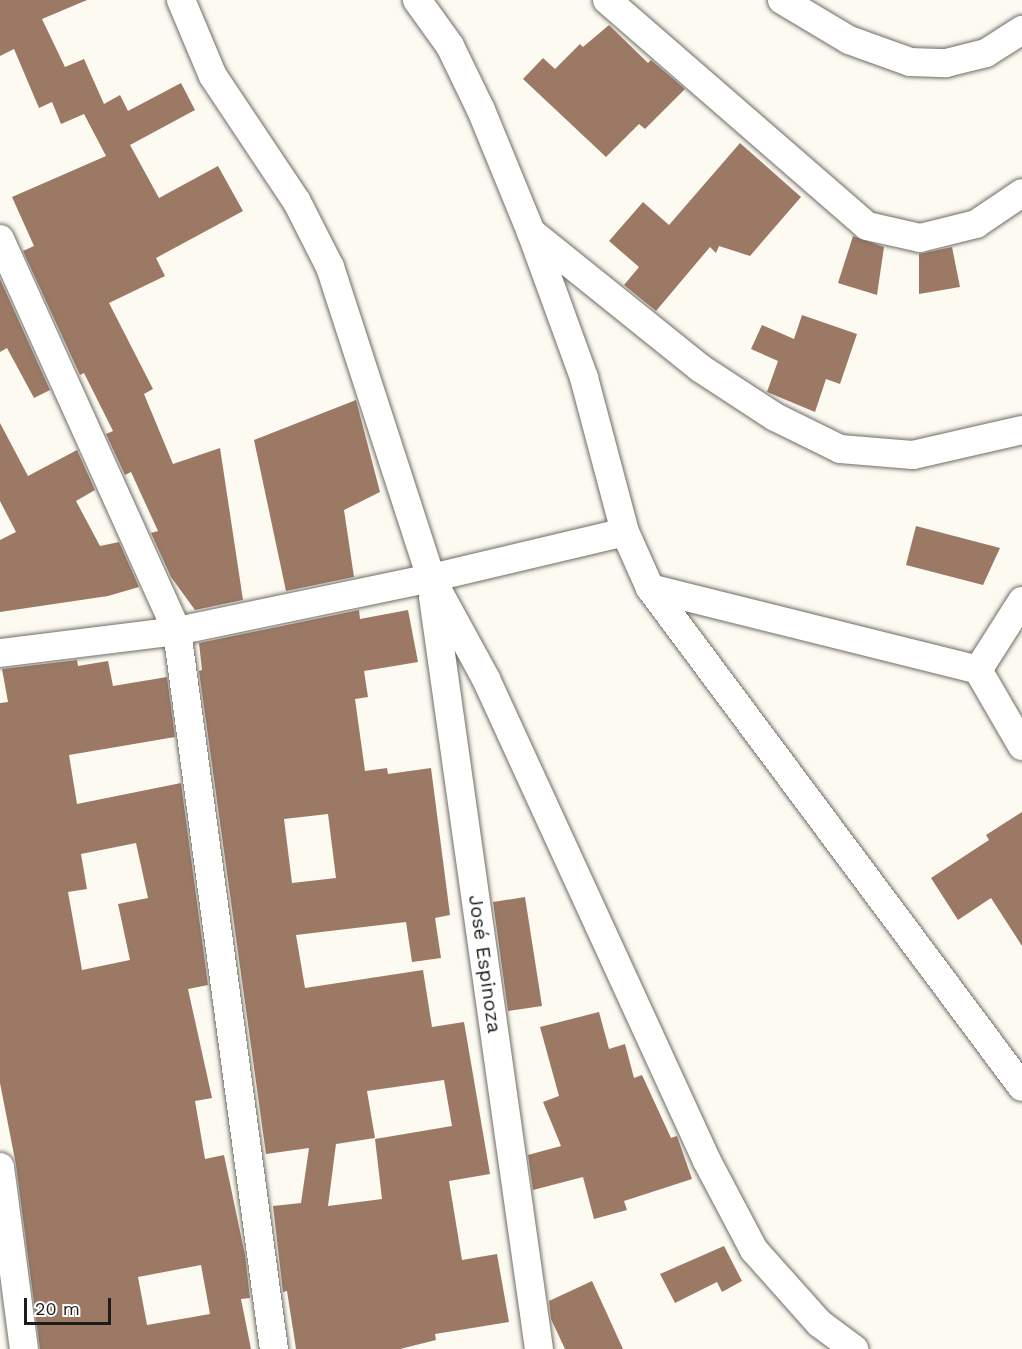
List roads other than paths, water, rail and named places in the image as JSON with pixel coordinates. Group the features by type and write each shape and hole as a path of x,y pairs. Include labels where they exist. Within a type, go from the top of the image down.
{"street":[{"path":"181,0 213,76 297,202 330,267 431,578 486,679 706,1161 754,1250 819,1323 854,1349"},
{"path":"417,0 450,46 481,110 531,232 584,378 625,532 650,588 1022,1087"},
{"path":"607,0 867,226 920,238 976,224 1022,193"},
{"path":"782,0 849,40 909,62 946,63 986,53 1022,30"},
{"path":"531,232 700,368 775,417 840,449 913,455 1022,430"},
{"path":"0,239 177,631 274,1349"},
{"path":"0,653 177,631 431,578 625,532"},
{"name":"José Espinoza","path":"431,578 539,1349"},
{"path":"650,588 978,670 1022,746"},
{"path":"978,670 1022,601"},
{"path":"0,1167 24,1349"}]}
